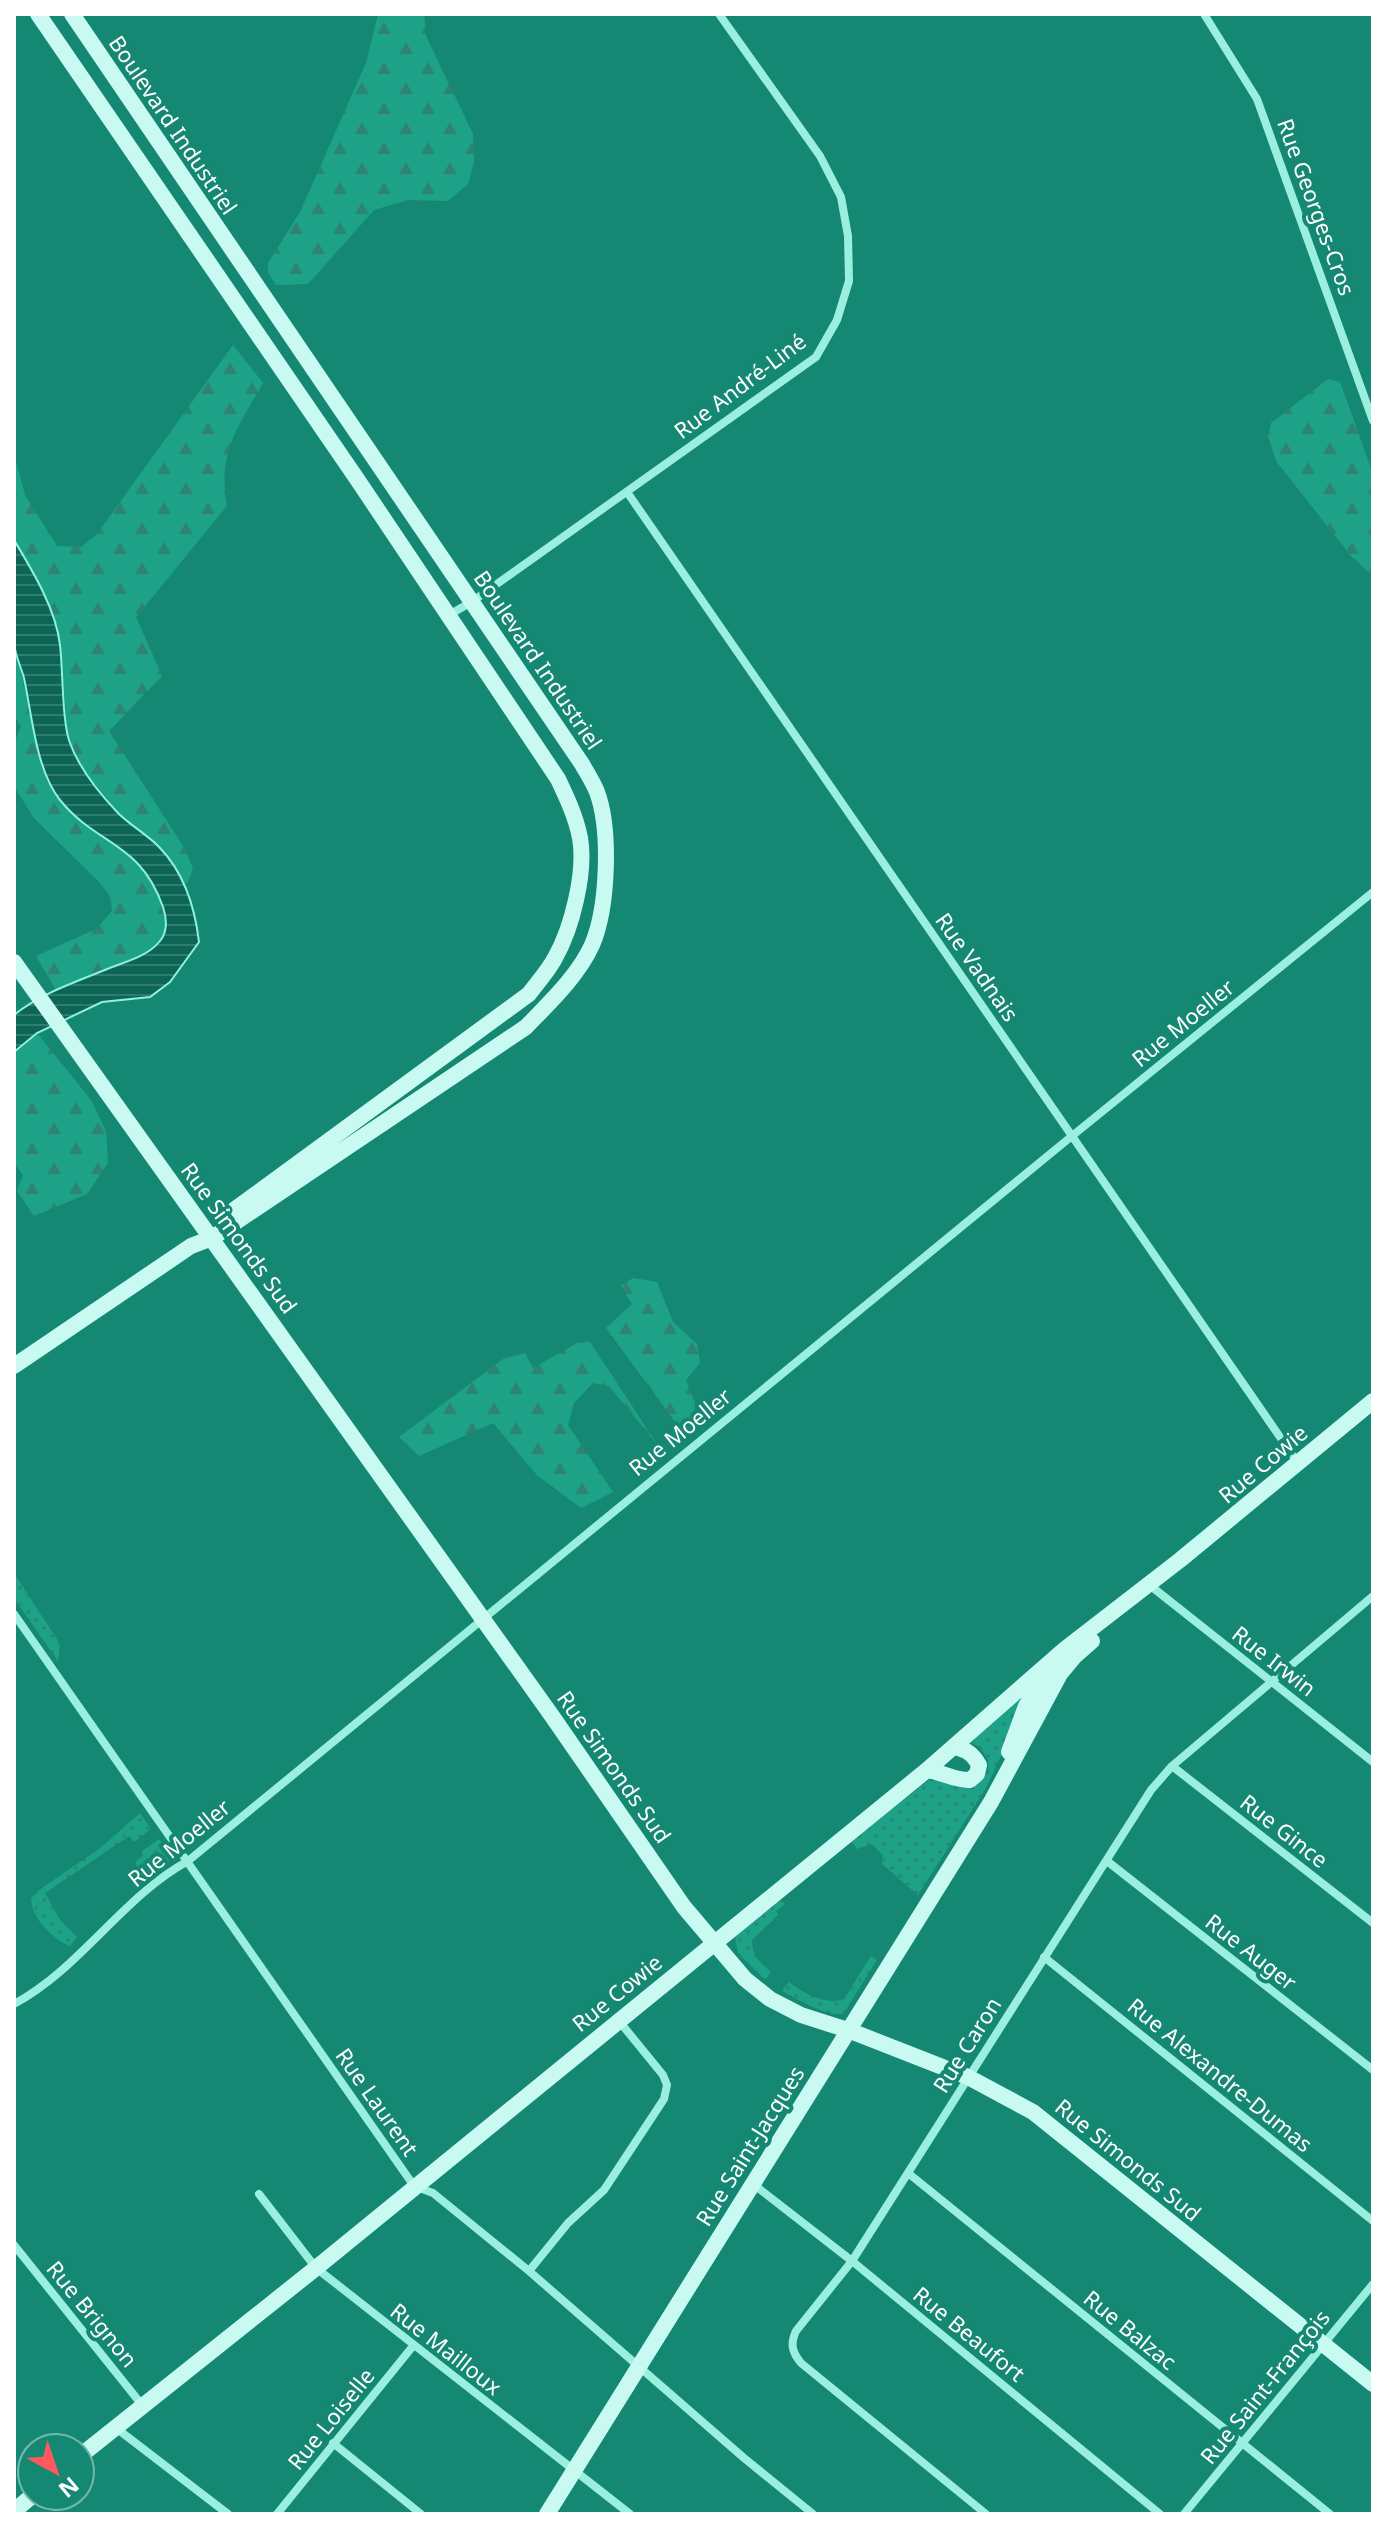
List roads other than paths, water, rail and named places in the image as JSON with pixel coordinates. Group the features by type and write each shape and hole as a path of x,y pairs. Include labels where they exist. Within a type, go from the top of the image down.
{"street":[{"name":"Boulevard Industriel","path":"38,14 558,779 569,800 580,840 579,880 568,932 555,959 529,994 206,1237"},
{"name":"Boulevard Industriel","path":"14,1366 526,1027 557,995 592,943 605,888 605,841 597,793 582,764 72,14"},
{"name":"Rue André-Liné","path":"449,615 816,357 837,320 849,281 848,236 841,197 820,156 719,14"},
{"name":"Rue Georges-Cros","path":"1204,14 1257,99 1373,421"},
{"name":"Rue Vadnais","path":"627,492 1298,1463"},
{"name":"Rue Moeller","path":"14,2004 49,1980 86,1948 165,1873 188,1861 1373,892"},
{"name":"Rue Simonds Sud","path":"14,962 206,1237 482,1618 684,1907 745,1979 770,1999 801,2015 968,2077 1033,2112 1373,2384"},
{"name":"Rue Cowie","path":"96,2443 316,2268 927,1770 1065,1649 1180,1560 1373,1401"},
{"name":"Rue Cowie","path":"1152,1587 1180,1560"},
{"name":"Rue Irwin","path":"1152,1587 1373,1762"},
{"name":"Rue Saint-Jacques","path":"547,2514 991,1802 1060,1674 1075,1656 1152,1587"},
{"name":"Rue Caron","path":"986,2514 801,2363 793,2353 791,2341 852,2261 1151,1790 1172,1766 1373,1596"},
{"name":"Rue Laurent","path":"14,1614 414,2186 433,2193 529,2271 813,2514"},
{"name":"Rue Saint-Jacques","path":"991,1802 1026,1706 1065,1649"},
{"path":"927,1770 942,1772 961,1781 970,1780 977,1774 979,1765 974,1756 954,1747"},
{"name":"Rue Gince","path":"1172,1766 1373,1923"},
{"name":"Rue Auger","path":"1107,1861 1373,2070"},
{"name":"Rue Alexandre-Dumas","path":"1044,1957 1373,2221"},
{"path":"529,2271 568,2223 604,2190 664,2099 667,2085 663,2075 618,2020"},
{"name":"Rue Balzac","path":"908,2173 1330,2514"},
{"name":"Rue Beaufort","path":"752,2184 852,2261 1160,2514"},
{"name":"Rue Mailloux","path":"259,2194 316,2268 630,2514"},
{"name":"Rue Brignon","path":"14,2245 142,2405"},
{"name":"Rue Saint-François","path":"1184,2514 1373,2284"},
{"name":"Rue Loiselle","path":"277,2514 413,2346"},
{"path":"115,2427 228,2514"},
{"path":"333,2443 421,2514"}],"water":[{"path":"14,540 42,590 58,631 65,723 74,752 90,780 111,805 169,858 191,904 199,942 170,982 150,997 102,1002 37,1033 14,1052 14,1015 49,993 144,954 160,941 166,925 163,907 142,869 130,856 74,815 60,800 45,773 15,647 12,618"}]}
